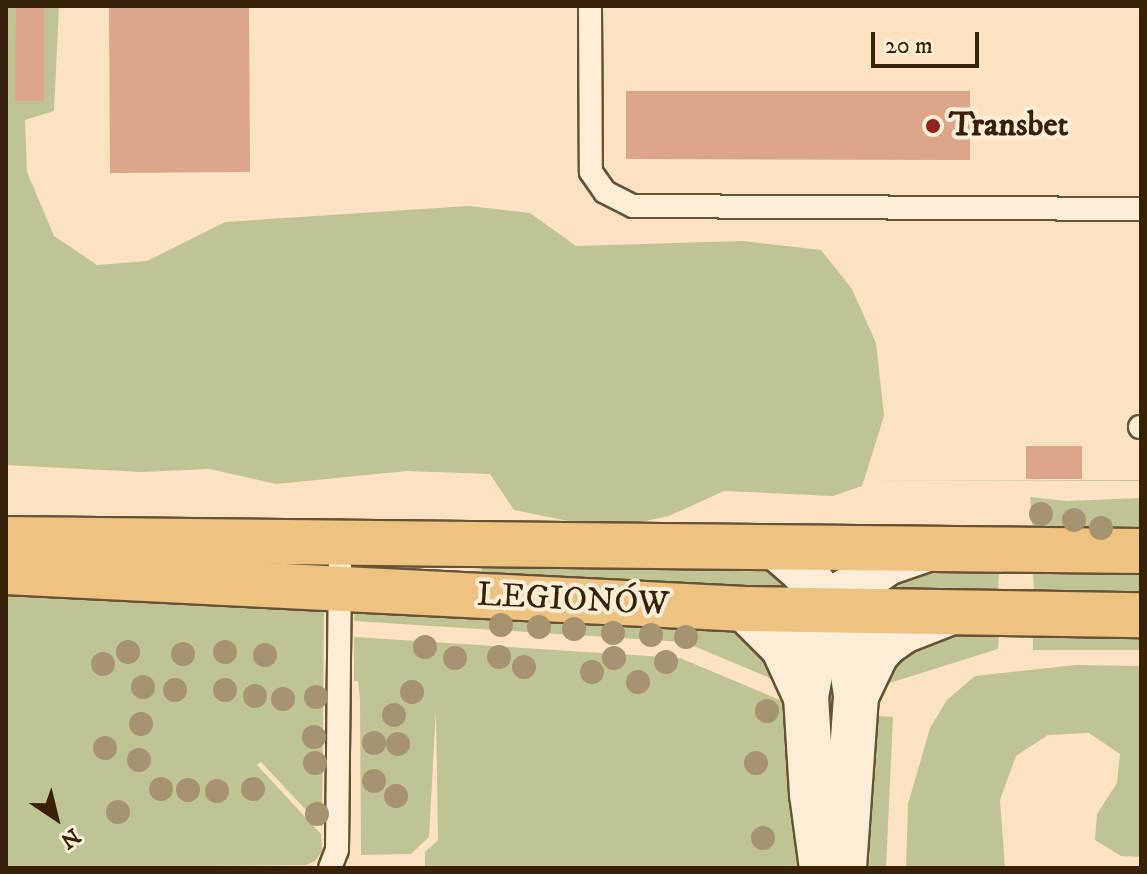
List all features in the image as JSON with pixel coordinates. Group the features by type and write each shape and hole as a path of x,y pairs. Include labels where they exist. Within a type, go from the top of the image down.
{"main road":[{"name":"LEGIONÓW","path":"6,539 1141,551"},
{"name":"LEGIONÓW","path":"6,572 745,609 831,609 944,615 1141,615"}],"street":[{"path":"778,549 814,583 842,629 856,696 844,868"},
{"path":"822,868 812,794 806,697 816,641 831,609 845,592 887,563 924,550"},
{"path":"745,609 783,647 806,697"},
{"path":"856,696 876,654 886,643 903,631 944,615"}],"lane":[{"path":"590,6 591,172 605,192 633,206 1141,209"},
{"path":"330,868 337,850 340,542"}],"green space":[{"path":"6,6 59,6 54,111 25,120 27,172 54,236 97,265 147,261 225,222 468,206 530,213 576,246 743,241 821,250 852,289 876,343 884,416 862,486 833,496 724,491 669,516 608,529 514,510 490,474 407,471 276,484 210,469 141,472 6,465"},
{"path":"1141,469 1141,481 864,480 1140,480"},
{"path":"1030,497 1067,501 1141,498 1141,532 1033,532"},
{"path":"488,564 769,572 777,574 784,584 778,590 483,574 481,569"},
{"path":"999,571 998,593 901,590 898,582 908,572"},
{"path":"1033,573 1141,573 1141,592 1034,592"},
{"path":"6,581 324,605 322,827 261,762 257,765 321,834 322,851 315,861 306,865 6,868"},
{"path":"355,608 739,631 756,639 784,684 684,642 354,621"},
{"path":"1033,633 1141,633 1141,650 1033,650"},
{"path":"999,634 998,649 880,686 886,670 935,635"},
{"path":"354,637 680,658 787,703 803,868 425,868 425,852 438,840 436,709 429,837 411,854 361,855 360,700 358,681 354,681"},
{"path":"1076,665 1141,666 1141,857 1121,856 1095,840 1097,814 1117,783 1120,754 1089,733 1048,735 1016,756 1000,800 1005,868 906,868 908,804 930,728 947,700 975,676"},
{"path":"877,716 893,717 886,868 869,868 874,726"}],"building":[{"path":"16,6 44,6 44,101 15,101"},
{"path":"109,6 249,6 250,172 110,173"},
{"path":"626,91 970,91 970,160 626,159"},
{"path":"1026,446 1082,446 1082,479 1026,479"}],"place":[{"name":"Transbet","path":"933,126"}]}
